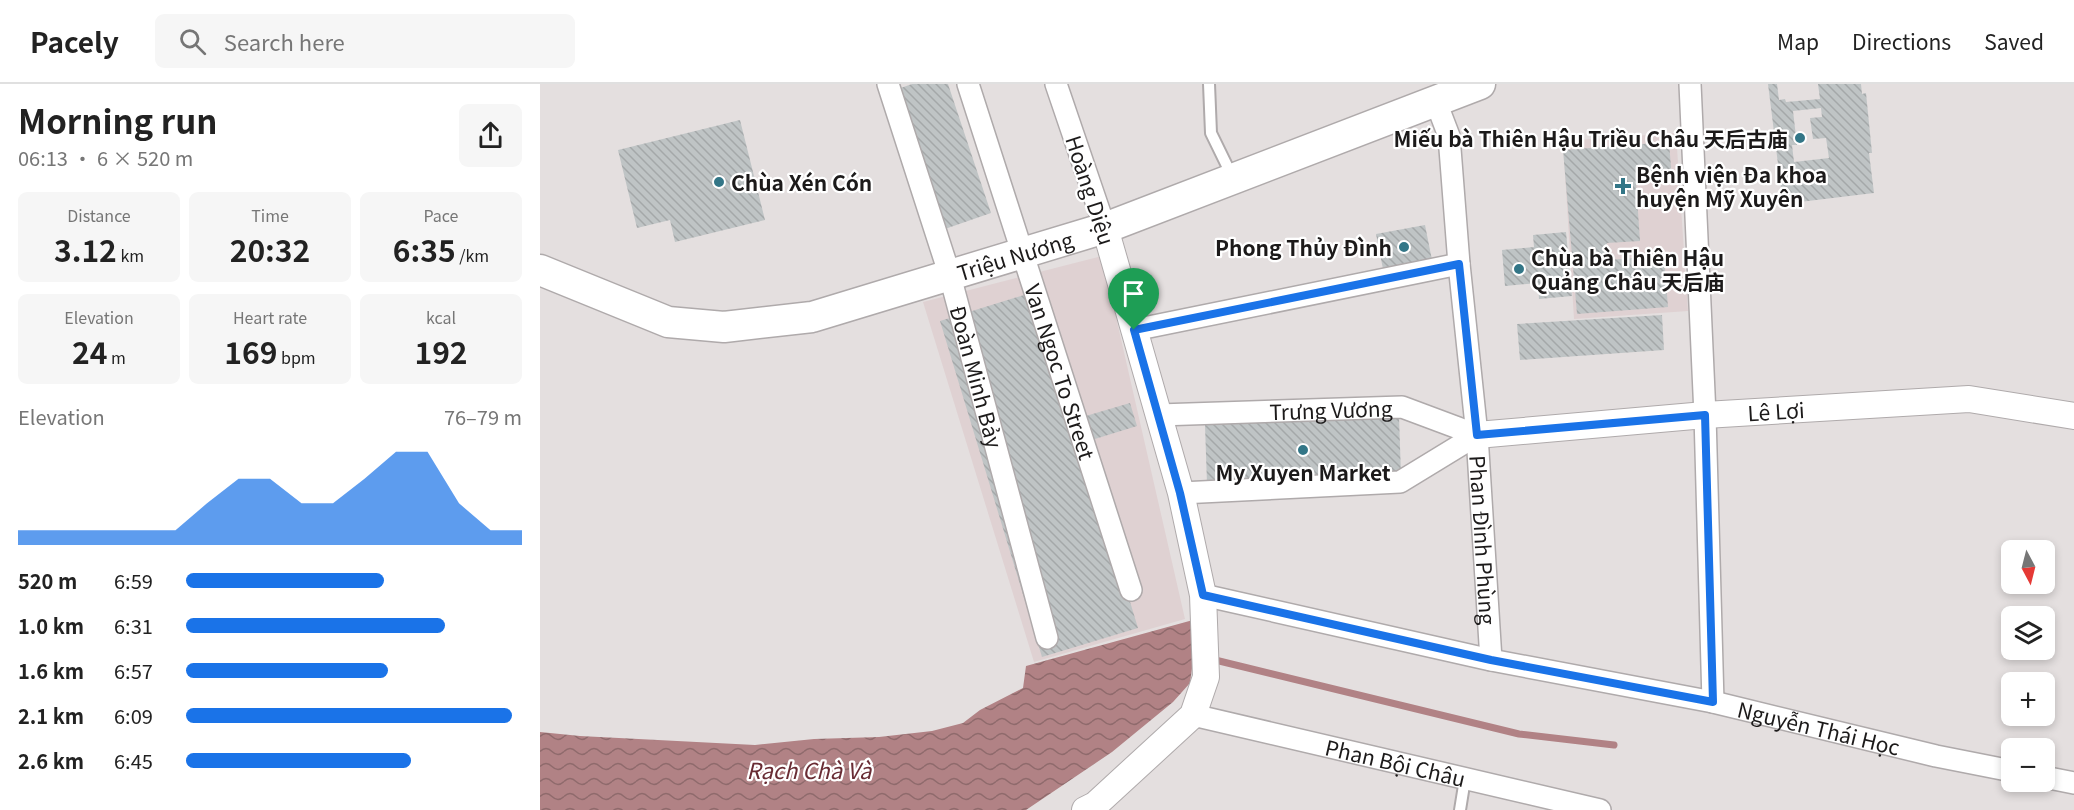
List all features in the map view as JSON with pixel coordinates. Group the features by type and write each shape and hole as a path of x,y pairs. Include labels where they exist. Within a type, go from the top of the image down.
{"main road":[{"name":"Triệu Nương","path":"540,270 668,322 724,327 812,317 1105,228 1234,179 1434,98 1480,84"}],"street":[{"name":"Đoàn Minh Bảy","path":"888,84 950,276 1047,638"},
{"name":"Van Ngoc To Street","path":"968,84 1131,590"},
{"name":"Hoàng Diệu","path":"1056,84 1105,228 1180,493 1203,595 1206,677 1192,715"},
{"path":"1690,84 1705,415 1713,702"},
{"name":"Phan Đình Phùng","path":"1434,98 1449,136 1459,264 1477,435 1491,660"},
{"path":"1134,330 1459,264"},
{"name":"Lê Lợi","path":"1477,435 1705,415 1969,399 2074,416"},
{"name":"Trưng Vương","path":"1159,416 1402,406 1477,435"},
{"path":"1180,493 1400,482 1477,435"},
{"name":"Nguyễn Thái Học","path":"1203,595 1491,660 1713,702 1936,756 2001,769"},
{"path":"1085,810 1095,805 1192,715"},
{"name":"Phan Bội Châu","path":"1192,715 1600,810"},
{"path":"2055,779 2074,783"}],"lane":[{"path":"1209,84 1211,133 1234,179"},
{"path":"1460,810 1465,778"}],"shaded area":[{"name":"Bệnh viện Đa khoa huyện Mỹ Xuyên","path":"1676,133 1688,311 1574,319 1563,141"},
{"path":"1102,256 1185,619 1034,662 923,302"}],"water":[{"name":"Rạch Chà Và","path":"1193,620 1194,654 1190,683 1173,702 1112,752 1026,810 540,810 540,732 755,745 814,739 879,737 932,731 963,723 980,710 1023,688 1026,666"}],"building":[{"path":"912,84 948,84 991,213 942,230 895,90"},
{"path":"1768,84 1777,84 1779,100 1785,99 1786,102 1820,99 1818,84 1861,84 1862,94 1866,93 1874,193 1783,204","holes":["1821,108 1822,117 1810,118 1813,139 1826,138 1829,158 1794,162 1792,145 1797,145 1793,111"]},
{"path":"740,120 765,220 675,242 670,220 637,228 618,150"},
{"name":"Bệnh viện Đa khoa huyện Mỹ Xuyên","path":"1669,142 1672,180 1636,183 1640,241 1607,243 1607,260 1664,256 1668,307 1577,314 1563,150"},
{"name":"Phong Thủy Đình","path":"1425,225 1432,260 1383,269 1376,234"},
{"path":"1566,232 1572,296 1539,299 1538,283 1505,286 1502,250 1534,247 1533,235"},
{"path":"1040,290 1079,418 1130,403 1137,426 1082,443 1138,628 1042,657 940,321"},
{"path":"1662,315 1664,350 1520,360 1517,324"},
{"name":"My Xuyen Market","path":"1399,417 1401,475 1207,484 1205,425"}],"waterway":[{"path":"1211,659 1519,734 1614,745"}],"place":[{"name":"Miếu bà Thiên Hậu Triều Châu 天后古庙","path":"1800,138"},
{"name":"Chùa Xén Cón","path":"719,182"},
{"name":"Bệnh viện Đa khoa huyện Mỹ Xuyên","path":"1623,186"},
{"name":"Phong Thủy Đình","path":"1404,247"},
{"name":"Chùa bà Thiên Hậu Quảng Châu 天后庙","path":"1519,269"},
{"name":"My Xuyen Market","path":"1303,450"}],"route":[{"path":"1459,264 1477,435 1705,415 1713,702 1491,660 1203,595 1180,493 1134,330 1459,264"}]}
